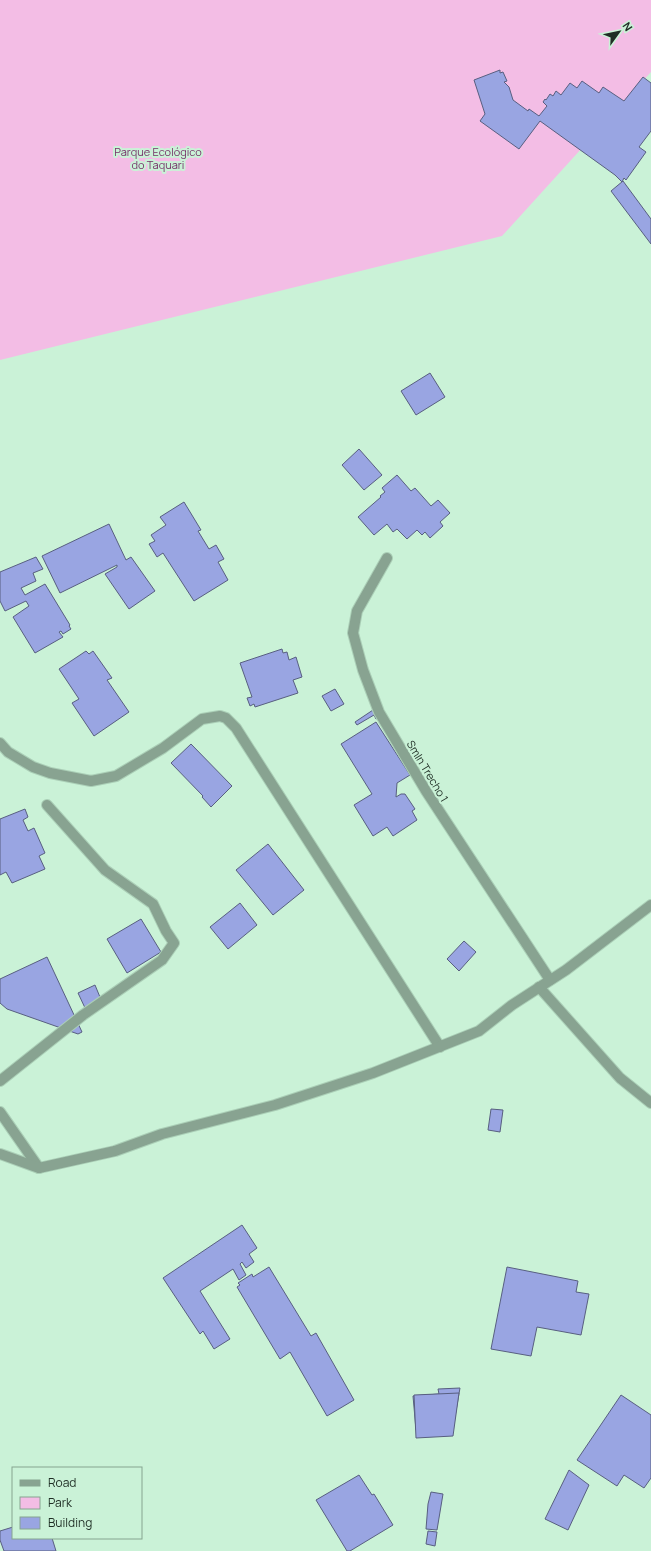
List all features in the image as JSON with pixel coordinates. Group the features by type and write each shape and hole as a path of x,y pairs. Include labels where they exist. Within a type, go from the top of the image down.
{"street":[{"name":"Smln Trecho 1","path":"387,558 357,611 353,633 363,670 379,712 426,792 550,980"},
{"path":"0,743 8,752 33,767 50,773 91,781 116,776 163,748 202,718 220,716 226,718 236,728 440,1047"},
{"path":"0,1081 84,1015 162,960 174,943 166,931 153,904 105,870 47,805"},
{"path":"0,1154 39,1168 115,1151 162,1134 275,1105 373,1073 479,1031 512,1005 566,970 651,905"},
{"path":"540,987 620,1078 651,1103"},
{"path":"0,1112 39,1168"}],"green space":[{"name":"Parque Ecológico do Taquari","path":"0,0 651,0 651,72 502,236 0,360"}],"building":[{"path":"500,70 500,73 503,72 507,81 504,82 509,87 513,100 528,111 529,109 539,116 547,106 543,102 545,99 546,100 550,94 553,96 556,91 561,95 570,83 577,88 582,81 599,93 603,87 624,101 643,77 651,83 651,131 639,147 646,152 626,180 624,178 622,182 615,175 540,121 519,149 480,121 485,114 474,80"},
{"path":"623,181 651,219 651,244 611,191"},
{"path":"430,373 445,397 416,415 401,391"},
{"path":"359,449 382,475 364,490 342,465"},
{"path":"397,475 411,491 415,488 431,506 438,500 450,513 440,522 443,526 430,538 425,532 422,535 417,530 407,539 397,529 393,532 387,524 374,535 358,517 381,497 380,496 385,492 382,488"},
{"path":"184,502 201,530 198,531 209,549 216,545 224,559 218,562 228,580 194,601 163,553 157,557 149,544 155,541 151,535 166,525 160,517"},
{"path":"109,524 126,560 131,557 155,591 129,609 105,574 117,567 117,565 60,593 42,556"},
{"path":"36,557 43,569 33,573 36,581 21,588 25,595 45,584 71,629 63,634 61,631 59,632 63,637 35,653 13,617 29,606 26,601 5,611 0,601 0,572"},
{"path":"282,649 283,653 287,652 289,660 296,657 302,677 293,680 298,693 255,707 254,704 250,706 247,698 252,697 240,663"},
{"path":"86,651 89,654 93,651 112,678 107,680 129,712 94,736 72,703 79,699 59,669"},
{"path":"335,689 344,704 331,711 322,696"},
{"path":"379,706 384,714 376,719 374,715 357,725 355,722"},
{"path":"376,722 410,775 397,783 396,797 401,794 405,794 415,809 412,811 417,820 393,836 387,827 373,836 354,805 372,794 341,744"},
{"path":"191,744 232,786 211,807 202,797 203,796 171,763"},
{"path":"25,809 28,817 23,820 28,831 34,828 45,853 39,856 45,869 12,883 6,872 0,875 0,819"},
{"path":"268,844 304,890 273,915 236,870"},
{"path":"240,903 257,925 228,949 210,927"},
{"path":"141,919 161,952 127,973 107,939"},
{"path":"464,941 476,952 459,971 447,959"},
{"path":"47,957 82,1032 78,1034 7,1009 0,1003 0,979"},
{"path":"95,985 102,1002 86,1010 78,993"},
{"path":"491,1109 503,1110 500,1132 488,1130"},
{"path":"242,1225 257,1248 249,1254 254,1262 246,1268 242,1262 240,1264 246,1275 239,1280 233,1269 200,1291 230,1339 214,1349 203,1331 200,1334 163,1278"},
{"path":"269,1267 311,1336 316,1333 354,1400 327,1416 290,1352 280,1359 237,1287 240,1285 238,1283 252,1274 253,1277"},
{"path":"507,1267 578,1281 576,1292 589,1294 581,1335 537,1327 531,1356 491,1349"},
{"path":"460,1388 453,1428 416,1430 413,1396 439,1394 438,1389"},
{"path":"459,1393 453,1436 416,1438 414,1395"},
{"path":"621,1395 651,1415 651,1478 644,1488 624,1475 617,1486 577,1460"},
{"path":"569,1470 589,1485 568,1530 545,1519"},
{"path":"359,1475 372,1495 374,1494 393,1525 350,1551 347,1551 316,1500"},
{"path":"431,1492 443,1494 437,1530 426,1529 428,1504"},
{"path":"12,1527 12,1539 52,1539 56,1551 4,1551 0,1540 0,1531"},
{"path":"428,1531 437,1532 435,1546 426,1544"}]}
